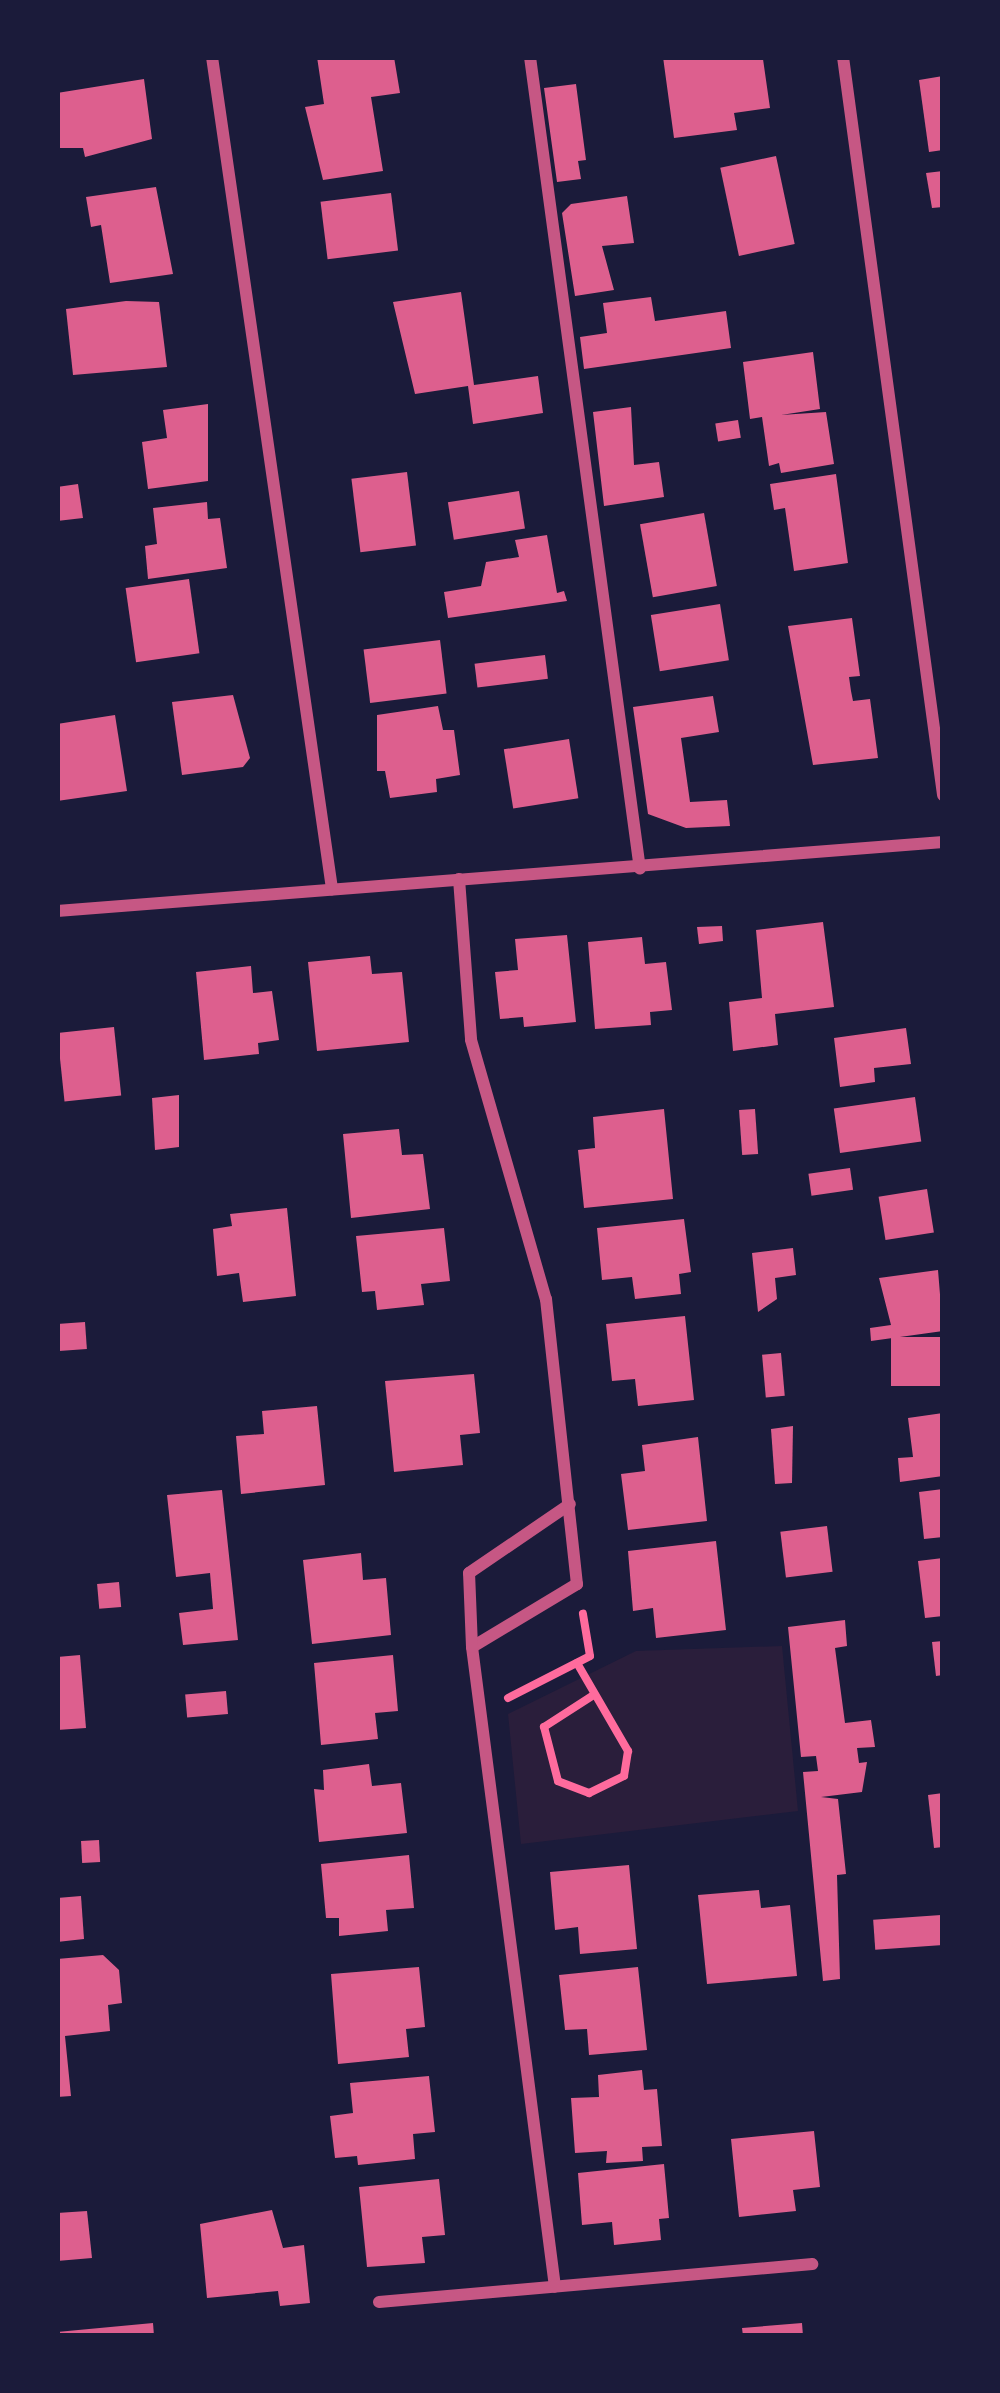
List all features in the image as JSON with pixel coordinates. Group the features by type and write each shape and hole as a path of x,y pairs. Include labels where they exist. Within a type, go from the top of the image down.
{"street":[{"path":"212,57 332,890"},
{"path":"530,57 640,869"},
{"path":"843,57 943,795"},
{"path":"57,910 640,869 943,842"},
{"path":"459,879 471,1040 546,1299 577,1584 472,1647"},
{"path":"555,2287 472,1647 469,1573 570,1504"},
{"path":"379,2302 812,2264"}],"path":[{"path":"480,1712 590,1656 577,1584"},
{"path":"577,1663 592,1696 614,1717 628,1750 624,1776 589,1793 559,1781 544,1727 592,1696"}],"shaded area":[{"path":"782,1646 798,1811 521,1844 508,1714 636,1651"}],"building":[{"path":"317,57 394,57 400,93 371,97 383,171 323,180 305,107 324,104"},
{"path":"663,57 763,59 770,108 734,113 737,130 674,138"},
{"path":"943,76 943,150 929,152 919,80"},
{"path":"144,79 152,139 85,157 83,148 57,148 57,93"},
{"path":"576,84 586,160 578,161 581,179 557,182 544,88"},
{"path":"776,156 795,244 739,256 720,168"},
{"path":"943,171 943,207 932,208 926,173"},
{"path":"156,187 173,274 110,283 101,225 91,227 86,197"},
{"path":"391,193 398,251 328,259 321,202"},
{"path":"627,196 634,243 602,246 614,290 575,296 562,213 571,204"},
{"path":"461,292 474,385 538,376 543,413 473,424 468,386 415,394 393,302"},
{"path":"651,297 655,321 726,311 731,348 584,369 580,337 607,333 603,303"},
{"path":"159,302 167,367 73,375 66,309"},
{"path":"813,352 820,409 781,415 826,412 834,464 781,473 779,463 769,466 762,417 750,419 743,362"},
{"path":"208,404 208,481 148,489 142,442 167,438 163,410"},
{"path":"631,407 634,465 659,462 664,497 604,506 593,412"},
{"path":"738,420 741,438 718,441 715,424"},
{"path":"407,472 416,545 360,552 351,479"},
{"path":"836,474 848,563 794,571 785,508 774,510 770,484"},
{"path":"78,484 83,518 57,521 57,487"},
{"path":"519,491 525,529 454,540 448,502"},
{"path":"207,502 208,519 220,518 227,568 148,579 145,546 157,544 153,508"},
{"path":"704,513 717,586 653,597 640,524"},
{"path":"547,535 557,593 564,591 567,601 448,618 444,592 481,586 486,562 519,557 515,540"},
{"path":"189,579 199,653 136,662 126,588"},
{"path":"720,604 729,660 660,671 651,615"},
{"path":"852,618 860,676 849,677 851,691 853,701 870,699 878,758 813,765 788,626"},
{"path":"440,640 447,694 370,703 364,649"},
{"path":"545,655 548,679 477,687 475,664"},
{"path":"233,695 250,758 243,767 182,775 172,702"},
{"path":"713,696 719,732 681,738 690,802 727,800 730,826 686,828 648,814 633,707"},
{"path":"438,706 443,730 454,730 460,775 436,779 437,792 390,798 385,771 377,771 377,715"},
{"path":"115,715 127,791 57,801 57,724"},
{"path":"569,739 578,798 513,809 504,749"},
{"path":"823,922 834,1007 775,1014 778,1045 733,1051 729,1002 762,998 756,930"},
{"path":"722,926 723,941 699,944 697,927"},
{"path":"567,935 576,1022 524,1027 523,1017 500,1019 495,972 518,970 515,939"},
{"path":"642,937 645,964 666,962 672,1010 650,1012 651,1025 595,1029 588,942"},
{"path":"370,956 372,974 402,972 409,1042 317,1051 308,962"},
{"path":"251,966 253,993 272,991 279,1040 258,1043 259,1054 204,1060 196,972"},
{"path":"114,1027 121,1096 65,1102 57,1033"},
{"path":"906,1028 911,1064 874,1068 875,1082 840,1087 834,1038"},
{"path":"179,1095 179,1147 155,1150 152,1098"},
{"path":"915,1097 921,1142 840,1153 834,1108"},
{"path":"664,1109 673,1199 584,1208 578,1150 595,1148 593,1117"},
{"path":"755,1109 758,1154 742,1155 739,1110"},
{"path":"399,1129 402,1155 423,1154 430,1209 351,1218 343,1134"},
{"path":"850,1168 853,1190 811,1196 808,1174"},
{"path":"927,1189 934,1232 885,1240 879,1197"},
{"path":"287,1208 296,1296 243,1302 239,1273 217,1276 213,1229 232,1226 230,1214"},
{"path":"684,1219 691,1272 679,1274 681,1294 635,1299 632,1277 602,1280 597,1228"},
{"path":"444,1228 450,1281 421,1284 424,1305 377,1310 375,1291 362,1292 356,1236"},
{"path":"793,1248 796,1275 775,1278 777,1299 758,1312 752,1253"},
{"path":"938,1270 943,1331 871,1341 870,1328 891,1325 879,1278"},
{"path":"685,1316 694,1400 638,1406 635,1379 612,1381 606,1324"},
{"path":"85,1322 87,1349 59,1351 57,1324"},
{"path":"891,1337 943,1337 943,1386 891,1386"},
{"path":"781,1353 785,1396 766,1397 762,1355"},
{"path":"474,1374 480,1433 460,1435 463,1465 394,1472 385,1381"},
{"path":"317,1406 325,1485 241,1494 236,1436 264,1434 262,1411"},
{"path":"943,1413 943,1476 900,1482 898,1458 913,1457 908,1418"},
{"path":"793,1426 792,1483 775,1484 771,1429"},
{"path":"698,1437 707,1521 628,1530 621,1474 645,1471 642,1445"},
{"path":"943,1489 943,1537 924,1539 919,1492"},
{"path":"222,1490 238,1640 183,1645 179,1613 213,1609 210,1573 176,1577 167,1495"},
{"path":"827,1526 833,1572 786,1577 780,1532"},
{"path":"716,1541 726,1630 656,1638 653,1608 633,1611 628,1551"},
{"path":"361,1553 363,1580 386,1578 391,1635 312,1644 303,1560"},
{"path":"943,1558 943,1616 925,1618 918,1561"},
{"path":"119,1582 121,1607 99,1609 97,1584"},
{"path":"845,1620 847,1646 835,1648 845,1723 871,1720 875,1747 857,1748 859,1763 867,1762 862,1792 821,1797 838,1799 846,1874 837,1875 840,1979 823,1981 803,1772 818,1771 816,1756 801,1757 788,1627"},
{"path":"943,1641 943,1675 936,1676 932,1642"},
{"path":"80,1655 86,1728 57,1730 57,1657"},
{"path":"393,1655 398,1711 375,1713 378,1739 321,1745 314,1663"},
{"path":"226,1691 228,1714 187,1717 185,1695"},
{"path":"369,1764 372,1786 401,1783 407,1833 319,1842 314,1789 324,1790 323,1770"},
{"path":"943,1793 943,1847 934,1848 928,1795"},
{"path":"99,1840 100,1862 82,1863 81,1841"},
{"path":"409,1855 414,1908 386,1910 388,1931 339,1936 339,1918 326,1918 321,1864"},
{"path":"629,1865 637,1949 580,1954 578,1927 555,1930 550,1872"},
{"path":"759,1890 761,1908 790,1905 797,1976 707,1984 698,1895"},
{"path":"81,1896 84,1939 57,1942 57,1898"},
{"path":"941,1915 943,1945 875,1950 873,1920"},
{"path":"103,1955 119,1970 122,2003 108,2005 110,2031 65,2036 71,2096 57,2097 57,1959"},
{"path":"419,1967 425,2027 406,2029 409,2057 338,2064 331,1974"},
{"path":"638,1967 647,2050 589,2055 587,2029 565,2030 559,1975"},
{"path":"642,2070 644,2090 657,2089 662,2146 642,2147 643,2161 606,2163 607,2151 575,2153 571,2098 599,2097 598,2075"},
{"path":"429,2076 435,2132 413,2134 415,2159 358,2165 357,2156 335,2158 330,2116 353,2113 350,2083"},
{"path":"814,2131 820,2187 793,2190 796,2211 739,2217 731,2139"},
{"path":"664,2164 669,2218 659,2219 661,2240 614,2245 612,2222 582,2225 578,2173"},
{"path":"439,2179 445,2235 422,2237 425,2263 367,2267 359,2187"},
{"path":"272,2210 283,2248 304,2245 310,2303 280,2306 278,2291 207,2298 200,2224"},
{"path":"87,2211 92,2258 57,2261 57,2213"},
{"path":"153,2323 154,2336 57,2336 57,2332"},
{"path":"802,2323 803,2336 743,2336 742,2328"}]}
